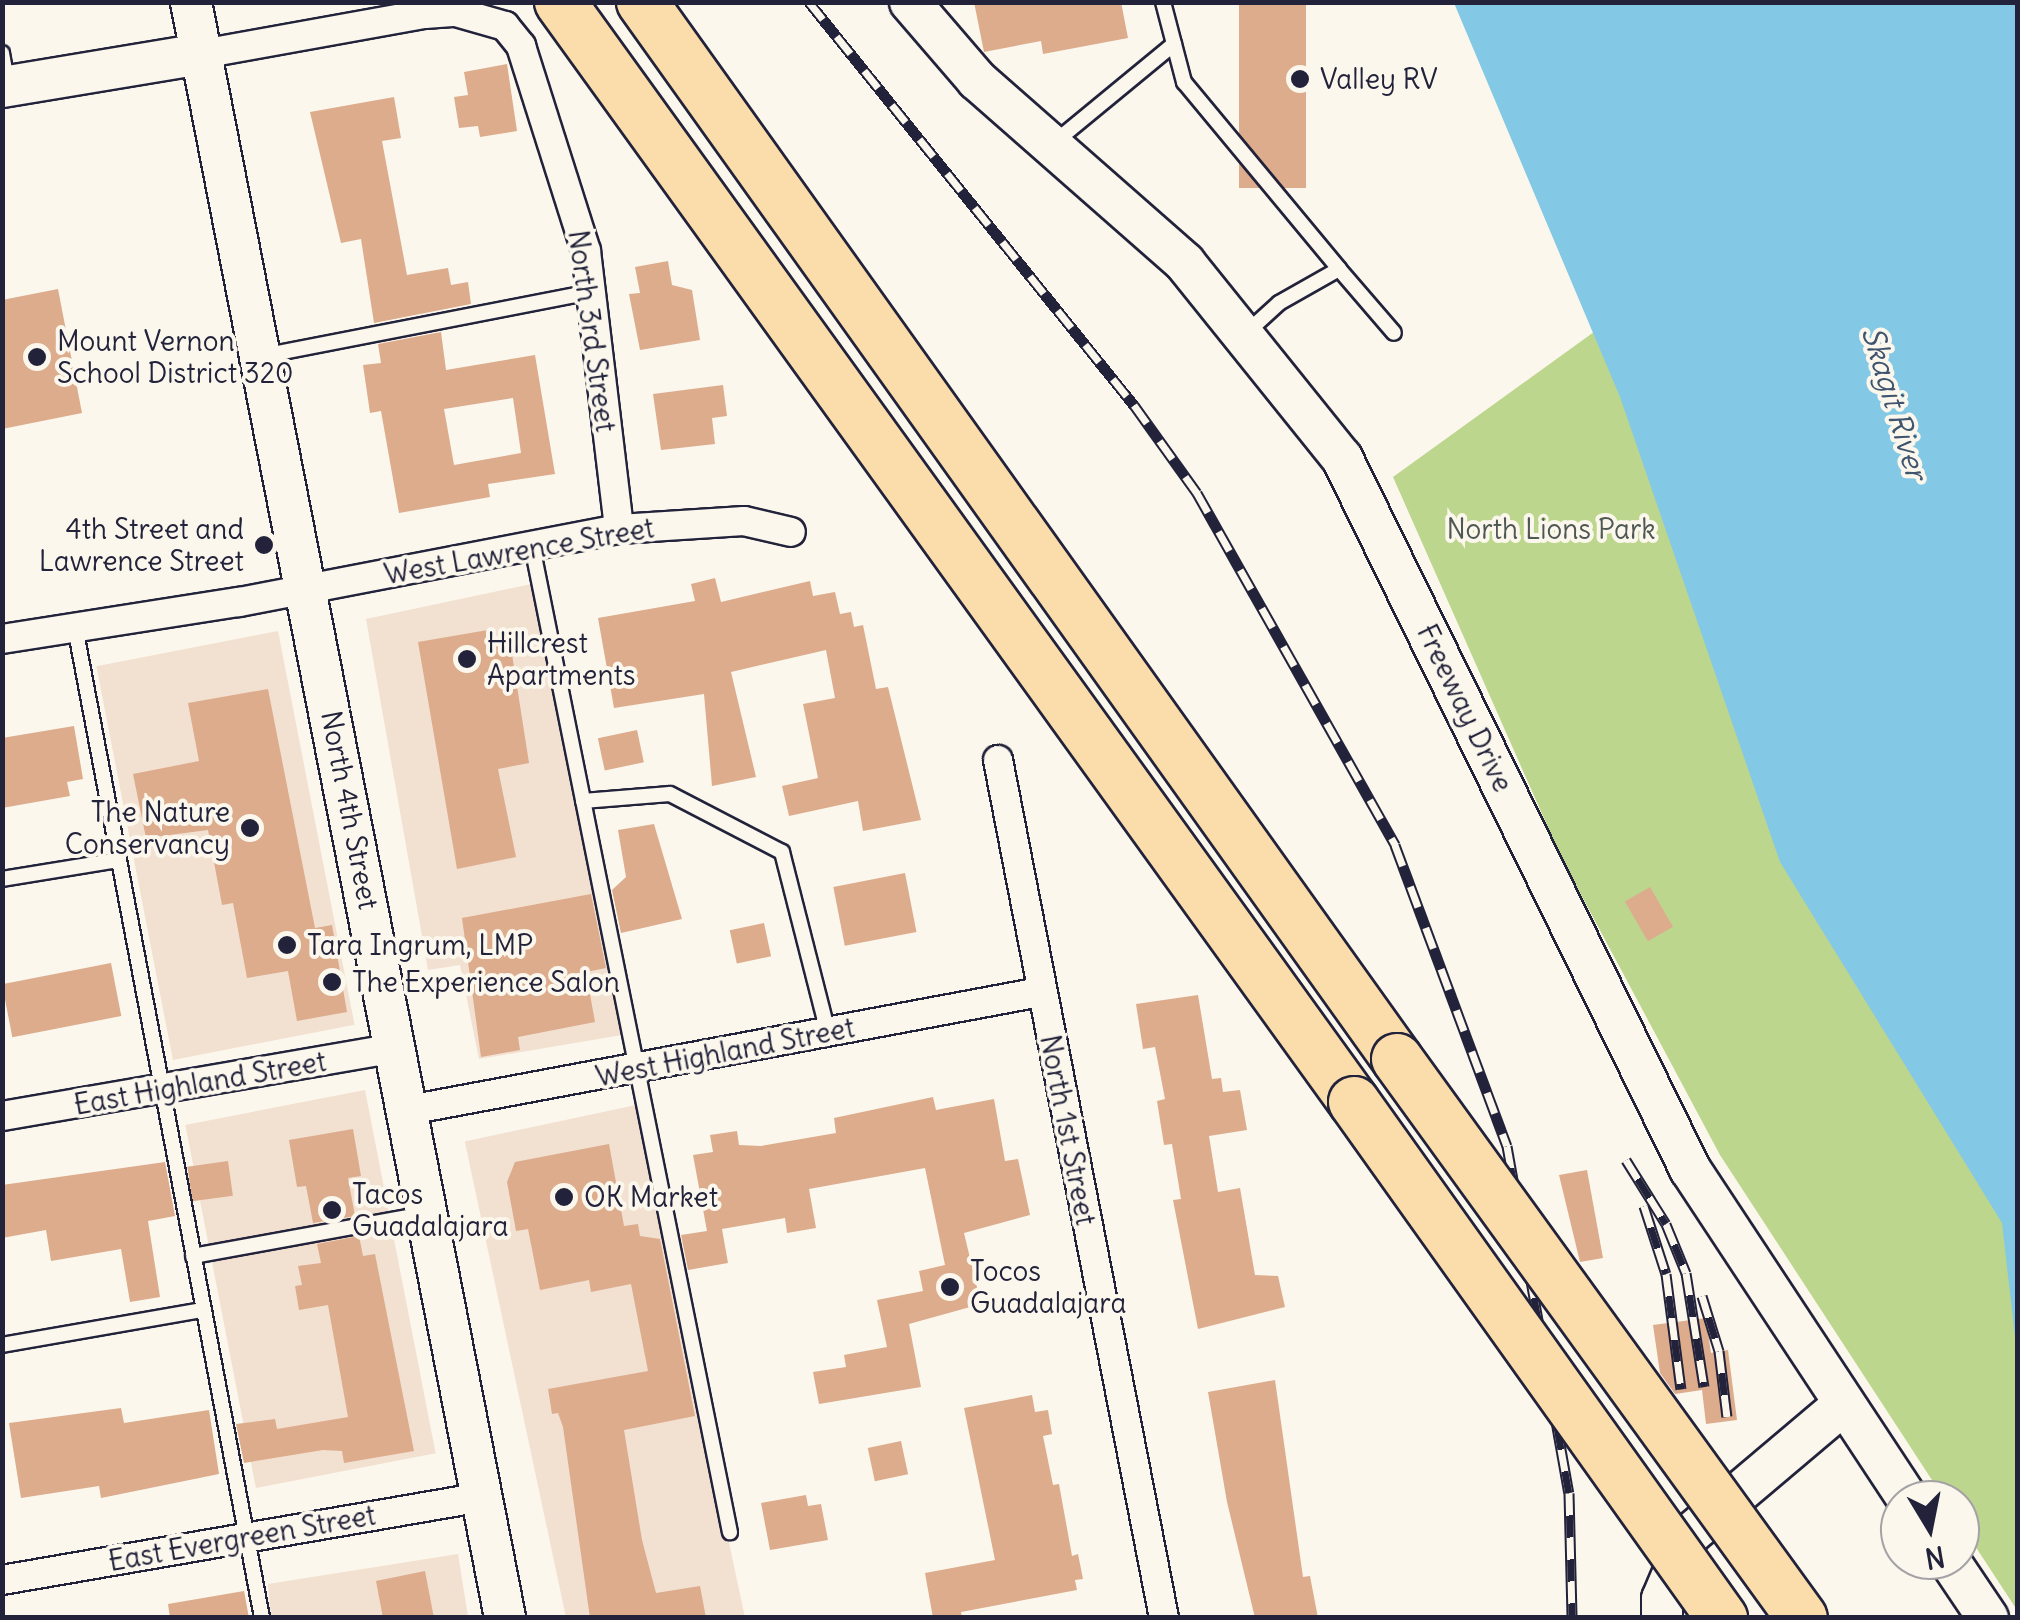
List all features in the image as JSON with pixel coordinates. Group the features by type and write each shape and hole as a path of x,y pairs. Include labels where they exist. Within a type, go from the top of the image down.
{"highway":[{"path":"560,2 1722,1618"},
{"path":"642,2 1397,1060 1802,1618"}],"street":[{"name":"North 4th Street","path":"191,2 505,1618"},
{"name":"Freeway Drive","path":"910,2 977,80 1186,264 1342,458 1690,1168 1894,1480"},
{"path":"4,75 202,54 454,7"},
{"name":"North 3rd Street","path":"454,7 506,26 520,46 555,146 586,251 619,528"},
{"name":"West Lawrence Street","path":"2,638 306,589 619,528 744,522 791,532"},
{"name":"North 1st Street","path":"998,760 1164,1618"},
{"name":"West Highland Street","path":"409,1110 1040,992"},
{"name":"East Highland Street","path":"2,1116 162,1092 397,1048"},
{"path":"1662,1618 1662,1599 1689,1535 1843,1405"},
{"name":"East Evergreen Street","path":"2,1580 482,1497"},
{"path":"1962,1580 1988,1618"}],"lane":[{"path":"1163,2 1184,82 1394,332"},
{"path":"1052,146 1174,44"},
{"path":"1243,335 1278,303 1339,269"},
{"path":"261,356 590,292"},
{"path":"532,546 634,1070 730,1532"},
{"path":"75,627 262,1618"},
{"path":"583,801 670,794 782,852 828,1033"},
{"path":"2,880 118,860"},
{"path":"193,1256 428,1213"},
{"path":"2,1345 203,1310"}],"shaded area":[{"path":"536,583 628,1034 479,1059 460,965 428,970 366,619"},
{"path":"278,631 355,1025 173,1060 96,666"},
{"path":"365,1090 436,1453 256,1488 185,1125"},
{"path":"636,1105 745,1617 566,1618 465,1141"},
{"path":"458,1554 468,1617 271,1617 268,1584"}],"green space":[{"name":"North Lions Park","path":"1605,324 2018,1244 2017,1610 1980,1554 1980,1480 1932,1480 1720,1155 1562,859 1393,477"}],"water":[{"name":"Skagit River","path":"1454,3 2017,3 2017,1354 2002,1223 1780,862 1620,397"}],"building":[{"path":"974,2 1121,2 1128,38 1043,54 1041,41 984,52"},
{"path":"1239,2 1306,2 1306,188 1239,188"},
{"path":"507,64 517,131 480,137 478,126 459,128 454,97 468,95 464,72"},
{"path":"394,97 401,138 382,141 407,275 448,268 451,285 468,282 471,304 374,323 361,239 341,243 310,112"},
{"path":"668,261 672,285 692,290 700,340 640,350 629,294 640,293 635,267"},
{"name":"Mount Vernon School District 320","path":"58,289 82,413 2,429 2,300"},
{"path":"441,332 446,370 535,355 555,474 488,484 490,497 399,513 381,411 370,413 363,365 381,363 378,344","holes":["513,398 521,453 454,465 444,409"]},
{"path":"723,385 727,416 712,418 715,444 661,450 653,394"},
{"path":"715,578 721,602 810,581 813,596 835,592 840,614 851,612 854,627 863,625 876,689 888,687 921,820 863,831 858,801 789,816 782,786 818,778 803,704 835,698 826,650 731,672 756,777 712,786 704,694 614,708 598,618 695,601 691,584"},
{"path":"488,630 490,639 509,635 529,763 498,769 516,857 457,869 418,642"},
{"path":"268,689 315,928 332,925 347,1012 297,1021 288,971 247,978 233,903 222,905 208,830 146,838 133,774 199,761 188,703"},
{"path":"74,726 83,779 67,782 70,796 2,808 2,738"},
{"path":"637,730 644,762 605,771 598,738"},
{"path":"654,824 682,919 621,933 612,890 626,877 618,830"},
{"path":"905,873 916,932 845,946 833,887"},
{"path":"1650,887 1673,927 1648,941 1625,901"},
{"path":"591,894 606,968 586,972 595,1022 518,1037 520,1050 481,1057 462,918"},
{"path":"764,923 771,956 737,964 730,930"},
{"path":"111,963 121,1016 12,1037 2,984"},
{"path":"1198,995 1212,1079 1221,1078 1223,1092 1240,1090 1247,1130 1209,1136 1218,1192 1240,1188 1255,1275 1278,1276 1285,1307 1198,1329 1173,1200 1181,1199 1172,1144 1164,1145 1157,1101 1165,1099 1155,1047 1143,1049 1136,1004"},
{"path":"933,1097 936,1110 994,1099 1005,1161 1018,1159 1030,1215 964,1233 981,1304 909,1324 921,1387 819,1404 813,1372 846,1367 844,1355 887,1347 877,1300 923,1291 919,1271 945,1265 925,1168 809,1189 816,1228 787,1233 785,1218 722,1229 728,1263 688,1270 681,1235 707,1231 693,1155 713,1152 710,1135 737,1131 739,1145 761,1146 836,1133 834,1118"},
{"path":"353,1129 361,1176 348,1178 355,1216 313,1223 306,1186 297,1187 289,1140"},
{"path":"609,1144 624,1226 638,1224 640,1236 660,1239 695,1416 624,1430 642,1540 656,1593 700,1586 706,1618 590,1618 563,1427 558,1413 552,1414 548,1389 648,1371 631,1284 591,1292 589,1280 540,1290 528,1229 516,1231 507,1182 515,1162"},
{"path":"228,1161 233,1196 192,1201 187,1167"},
{"path":"165,1162 175,1216 148,1221 160,1297 130,1302 121,1249 51,1261 46,1230 2,1238 2,1185"},
{"path":"1587,1170 1603,1258 1580,1262 1559,1175"},
{"path":"359,1236 363,1256 375,1254 414,1451 344,1463 342,1451 323,1450 244,1463 236,1424 275,1419 277,1429 348,1417 328,1305 299,1310 295,1286 302,1285 298,1266 321,1263 317,1244"},
{"path":"1706,1318 1711,1353 1728,1350 1737,1420 1706,1424 1702,1390 1675,1394 1660,1373 1653,1325"},
{"path":"1275,1380 1303,1577 1310,1576 1318,1618 1255,1618 1227,1502 1208,1392"},
{"path":"1032,1395 1035,1412 1048,1410 1052,1434 1043,1436 1053,1485 1059,1484 1072,1556 1078,1554 1083,1579 1075,1580 1077,1590 961,1612 962,1618 933,1618 925,1573 995,1560 964,1408"},
{"path":"121,1408 124,1423 209,1410 219,1474 101,1498 99,1486 21,1498 9,1423"},
{"path":"901,1441 908,1474 875,1481 868,1448"},
{"path":"806,1495 808,1506 821,1504 828,1540 770,1550 761,1503"},
{"path":"425,1571 434,1618 383,1618 376,1581"},
{"path":"244,1591 249,1618 170,1618 168,1604"}],"railway":[{"path":"809,2 1134,405 1197,493 1395,845 1507,1146 1569,1493 1572,1618"},
{"path":"1626,1160 1666,1224 1686,1273 1704,1387"},
{"path":"1644,1206 1666,1274 1681,1389"},
{"path":"1702,1296 1719,1351 1727,1417"}],"place":[{"name":"Valley RV","path":"1300,79"},
{"name":"Mount Vernon School District 320","path":"37,357"},
{"name":"4th Street and Lawrence Street","path":"264,545"},
{"name":"Hillcrest Apartments","path":"467,659"},
{"name":"The Nature Conservancy","path":"250,828"},
{"name":"Tara Ingrum, LMP","path":"287,945"},
{"name":"The Experience Salon","path":"332,982"},
{"name":"OK Market","path":"564,1197"},
{"name":"Tacos Guadalajara","path":"332,1210"},
{"name":"Tocos Guadalajara","path":"950,1287"}]}
